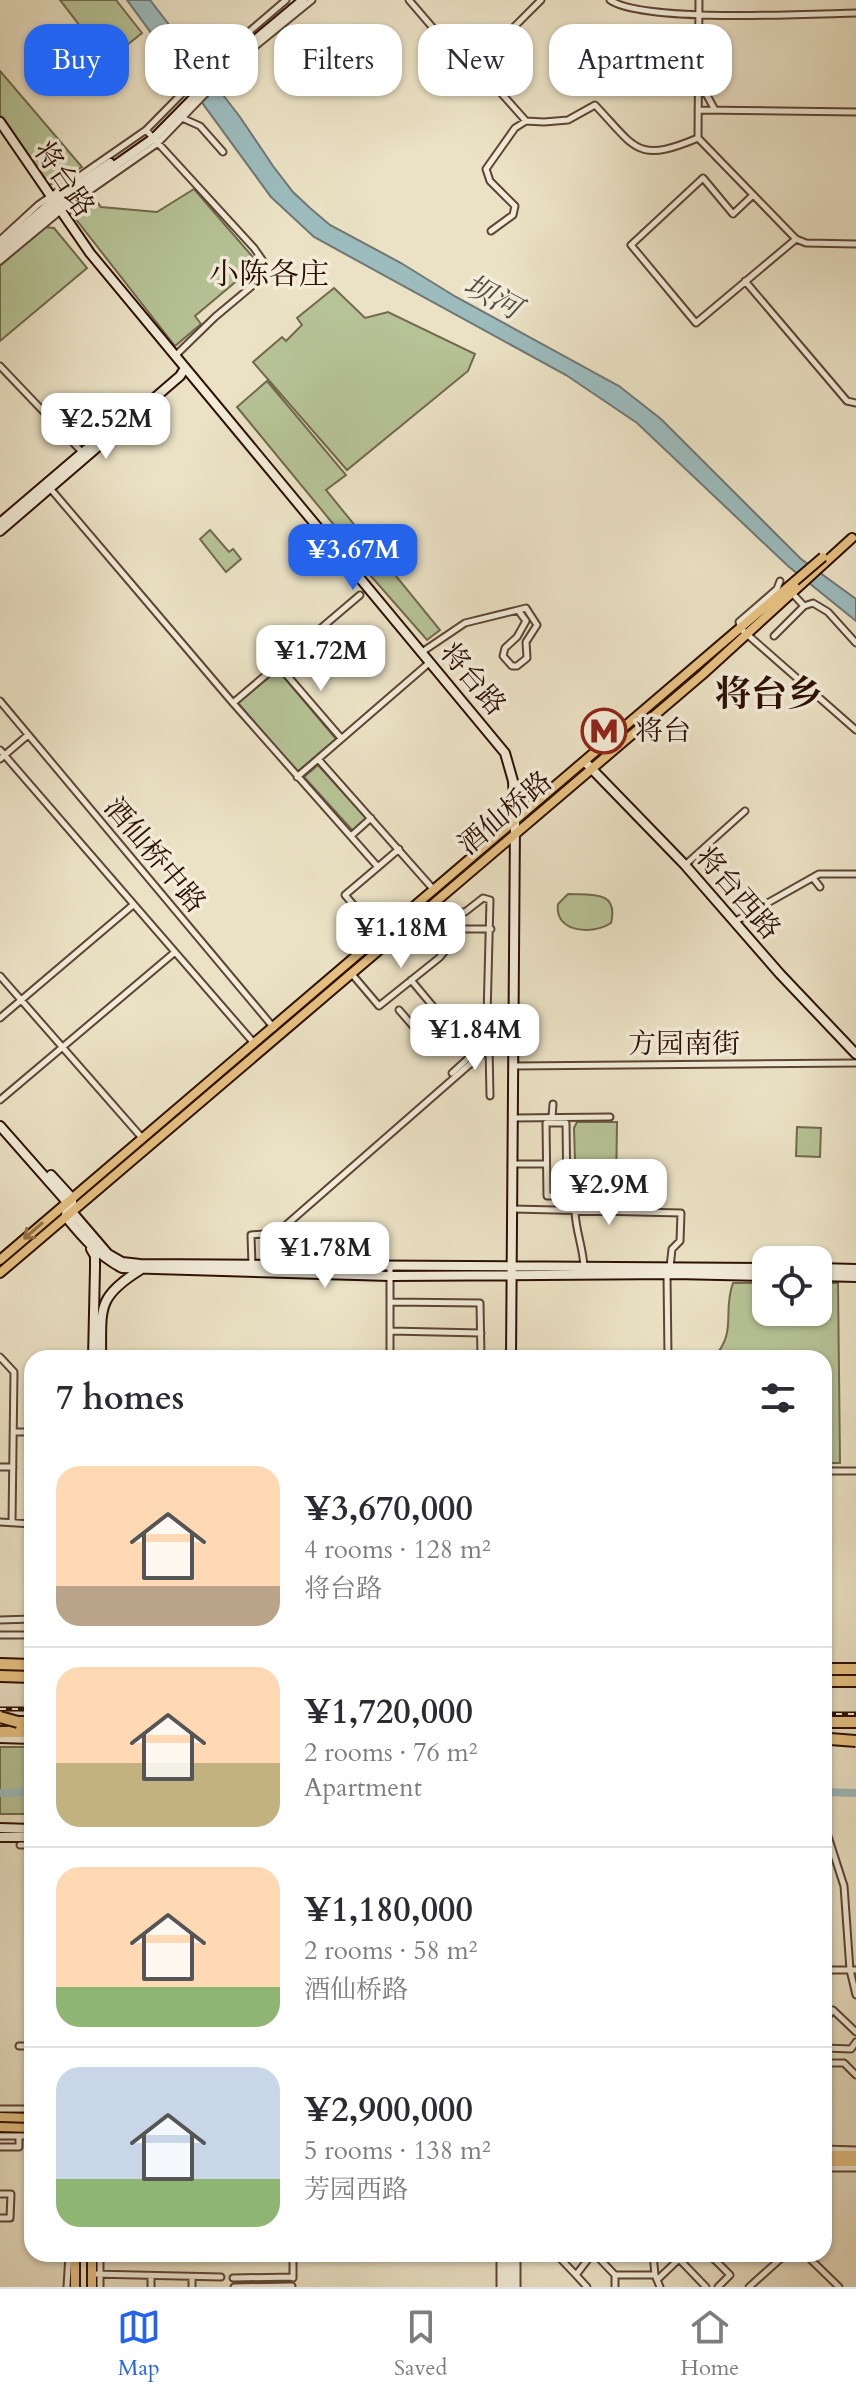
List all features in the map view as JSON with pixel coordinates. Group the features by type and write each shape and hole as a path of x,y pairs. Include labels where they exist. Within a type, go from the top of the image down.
{"highway":[{"path":"0,1664 24,1665"},
{"path":"832,1669 856,1669"},
{"path":"0,1676 24,1677"},
{"path":"832,1681 854,1681"},
{"path":"0,1719 24,1729"},
{"path":"0,1735 24,1724"},
{"path":"832,1726 856,1726"},
{"path":"832,1739 856,1740"}],"main road":[{"path":"258,34 296,0"},
{"path":"258,37 303,0"},
{"path":"0,247 152,137 190,98"},
{"name":"将台路","path":"0,122 54,205 90,253 505,753 513,781 515,822 511,1350"},
{"path":"0,255 54,205"},
{"path":"0,531 82,452 185,368"},
{"path":"0,523 180,376 185,368"},
{"name":"酒仙桥路","path":"0,1260 255,1044 351,973 854,536"},
{"name":"酒仙桥路","path":"743,632 792,593 798,583"},
{"name":"酒仙桥路","path":"0,1273 381,937 515,822 588,765"},
{"name":"将台西路","path":"588,765 685,865 856,1054"},
{"path":"0,1118 69,1200 69,1215 95,1256 93,1350"},
{"path":"0,1126 69,1200"},
{"path":"69,1215 108,1254 122,1262 390,1271"},
{"path":"89,1245 122,1268 140,1270 752,1268"},
{"path":"511,1270 584,1267 752,1275"},
{"path":"832,1268 856,1269"},
{"path":"101,1350 102,1309 106,1297 140,1270"},
{"path":"832,1276 856,1277"},
{"path":"0,1719 24,1720"},
{"path":"0,1735 24,1738"},
{"path":"0,1828 24,1829"},
{"path":"0,1837 24,1837"},
{"path":"0,2117 24,2118"},
{"path":"0,2127 24,2128"},
{"path":"832,2152 856,2152"},
{"path":"832,2165 856,2165"},
{"path":"75,2262 75,2287"},
{"path":"92,2287 96,2274 94,2262"},
{"path":"503,2262 508,2287"},
{"path":"508,2287 513,2262"}],"street":[{"path":"258,28 286,0"},
{"path":"258,44 312,0"},
{"path":"409,0 430,24"},
{"path":"517,24 541,0"},
{"path":"699,0 699,24"},
{"path":"612,1 625,7 699,15 856,13"},
{"path":"504,96 526,121"},
{"path":"698,96 698,138 796,239 806,243 856,244"},
{"path":"707,96 715,110"},
{"path":"175,356 270,271 254,248 152,137 182,118 190,98"},
{"path":"491,231 513,215 515,206 490,181 486,169 515,128 526,121 568,120 595,105 618,133 635,147 652,152 672,149 698,138"},
{"path":"698,110 856,112"},
{"path":"182,118 200,126 223,152"},
{"path":"752,196 733,214 703,178 631,245 696,323 796,239"},
{"path":"0,240 54,205"},
{"path":"0,261 54,205"},
{"path":"744,281 847,401 856,403"},
{"path":"0,366 82,452"},
{"path":"48,486 378,867"},
{"path":"780,581 777,589 739,622 743,632 856,730"},
{"path":"792,593 804,606"},
{"path":"233,703 360,595"},
{"path":"774,636 804,606 813,603 845,629 856,643"},
{"path":"422,652 465,623 526,608 537,625 526,642 527,658 517,666 512,666 503,656 505,648 517,637 526,621 518,610"},
{"path":"297,777 430,661"},
{"path":"278,666 341,738"},
{"name":"酒仙桥中路","path":"0,701 276,1031"},
{"path":"28,735 1,754 255,1044"},
{"path":"318,759 435,891"},
{"path":"685,865 745,811"},
{"path":"351,836 371,818"},
{"path":"381,937 345,895 399,849"},
{"path":"734,922 813,878 829,872 856,874"},
{"path":"813,878 820,887"},
{"path":"351,973 379,1006 439,958 460,934 450,922 452,918 483,898 490,900 487,1016 474,1027"},
{"path":"0,1018 133,905"},
{"path":"456,929 491,929"},
{"path":"0,1100 175,952"},
{"path":"0,976 143,1139"},
{"path":"411,980 446,1022"},
{"path":"399,1010 426,1041 451,1017 465,1016 488,1045 490,1096"},
{"path":"452,1073 488,1045 513,1038"},
{"path":"252,1266 251,1235 277,1233 488,1045"},
{"name":"方园南街","path":"513,1066 856,1063"},
{"path":"552,1117 553,1104"},
{"path":"513,1118 610,1117"},
{"path":"546,1123 566,1123 567,1196 547,1196 546,1164 546,1123"},
{"path":"512,1164 546,1164"},
{"path":"512,1209 681,1213 680,1241 672,1249 668,1269 668,1350"},
{"path":"575,1212 576,1237 583,1248 584,1267"},
{"path":"390,1271 390,1350"},
{"path":"391,1302 480,1303 481,1350"},
{"path":"390,1331 481,1333"},
{"path":"0,1357 14,1372 12,1522"},
{"path":"15,1432 24,1432"},
{"path":"0,1467 13,1467"},
{"path":"832,1471 856,1471"},
{"path":"0,1522 24,1523"},
{"path":"0,1620 24,1619"},
{"path":"0,1635 24,1635"},
{"path":"832,1849 844,1886 856,1995"},
{"path":"832,1970 853,1970"},
{"path":"832,2011 856,2032"},
{"path":"832,2048 851,2049 856,2042"},
{"path":"19,2046 24,2046"},
{"path":"832,2063 844,2063 856,2075"},
{"path":"0,2109 24,2109"},
{"path":"0,2136 24,2136"},
{"path":"0,2147 19,2147 19,2136"},
{"path":"0,2194 11,2194 10,2218 0,2218"},
{"path":"67,2287 69,2262"},
{"path":"98,2262 96,2274 100,2287"},
{"path":"234,2287 292,2287 293,2262"},
{"path":"564,2262 587,2287"},
{"path":"576,2275 587,2262"},
{"path":"602,2262 615,2275 657,2281 676,2262"},
{"path":"682,2262 706,2287"},
{"path":"717,2262 730,2275 718,2287"},
{"path":"749,2287 777,2262"},
{"path":"813,2262 839,2287"},
{"path":"96,2274 221,2277"},
{"path":"615,2275 615,2287"},
{"path":"151,2276 151,2287"},
{"path":"192,2277 192,2287"},
{"path":"233,2278 293,2277"}],"green space":[{"path":"60,0 116,0 142,33 129,43 129,24 78,24"},
{"path":"0,71 82,167 48,186 0,115"},
{"path":"194,189 258,263 195,316 201,324 175,346 71,213 92,196 101,207 157,212"},
{"path":"43,227 54,228 87,268 0,341 0,266"},
{"path":"334,288 365,318 388,312 475,354 468,371 347,470 253,362 282,337 286,341 302,325 297,318"},
{"path":"267,381 346,475 326,490 440,630 427,640 363,567 362,559 237,407"},
{"path":"210,530 229,552 233,549 241,559 226,572 200,539"},
{"path":"278,670 336,739 297,772 238,703"},
{"path":"318,765 367,819 353,831 304,777"},
{"path":"568,894 601,896 607,900 611,905 611,923 585,930 568,926 558,914 558,904"},
{"path":"577,1122 617,1122 616,1193 576,1193 574,1128"},
{"path":"797,1127 821,1128 820,1157 796,1156"},
{"path":"733,1283 752,1283 752,1326 832,1326 832,1283 838,1283 840,1463 832,1463 832,1350 720,1350 727,1330"},
{"path":"0,1747 24,1747 24,1814 0,1814"}],"water":[{"path":"127,0 150,0 168,24 145,25"},
{"path":"197,96 224,96 293,192 330,225 619,386 661,419 801,559 856,599 856,621 788,566 637,423 566,375 314,237 271,197"}],"waterway":[{"path":"0,1793 24,1792"},
{"path":"832,1792 856,1793"}],"railway":[{"path":"0,1709 24,1709"},
{"path":"832,1714 856,1714"}],"place":[{"name":"将台","path":"604,731"}],"district":[{"name":"小陈各庄","path":"269,274"},
{"name":"将台乡","path":"769,694"}],"water label":[{"name":"坝河","path":"492,297"}]}
